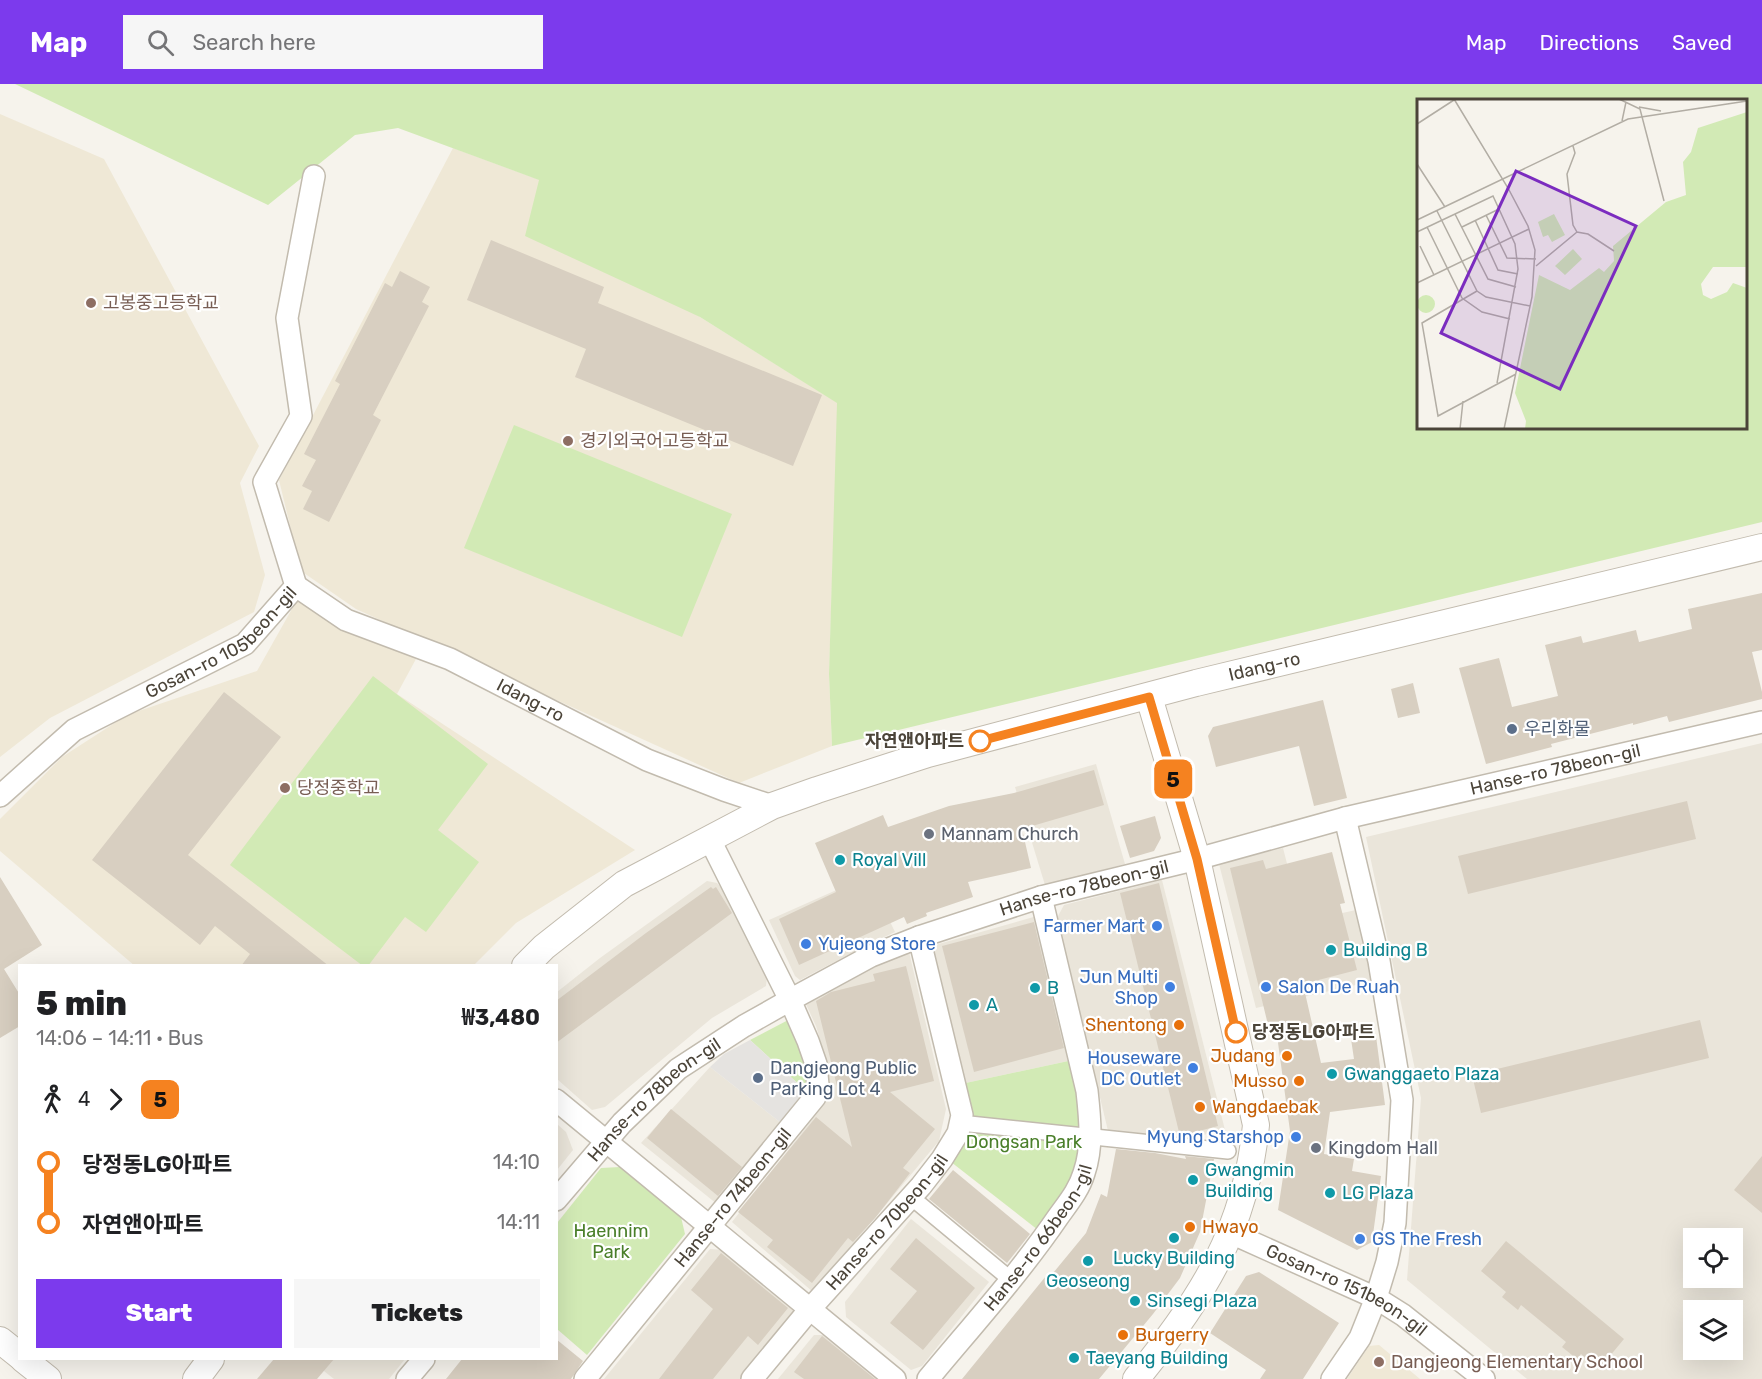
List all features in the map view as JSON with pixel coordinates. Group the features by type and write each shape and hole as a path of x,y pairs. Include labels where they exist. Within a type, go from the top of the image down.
{"street":[{"name":"Gosan-ro 105beon-gil","path":"0,796 74,729 245,644 296,586 264,482 301,417 287,318 314,176"},
{"name":"Idang-ro","path":"527,964 544,947 624,884 772,806 928,754 1291,659 1762,547"},
{"name":"Idang-ro","path":"296,586 346,620 450,659 647,760 723,790 772,806"},
{"path":"1136,1379 1170,1338 1195,1300 1213,1271 1231,1233 1253,1153 1256,1125 1197,859 1149,697"},
{"name":"Hanse-ro 78beon-gil","path":"558,1198 606,1141 678,1069 790,1000 871,956 919,937 1041,897 1197,859 1345,818 1762,722"},
{"path":"1332,1379 1360,1338 1387,1262 1395,1223 1402,1100 1379,961 1345,818"},
{"name":"Hanse-ro 74beon-gil","path":"585,1379 815,1097 818,1085 816,1064 790,1000 709,838"},
{"name":"Hanse-ro 66beon-gil","path":"928,1379 1044,1238 1079,1186 1088,1158 1090,1118 1087,1091 1041,897"},
{"path":"919,937 962,1115 960,1123 1228,1151"},
{"path":"558,1102 895,1379"},
{"name":"Hanse-ro 70beon-gil","path":"752,1379 810,1309 942,1160 958,1133 960,1123"},
{"path":"911,1197 1010,1279"},
{"name":"Gosan-ro 151beon-gil","path":"1231,1233 1376,1298 1403,1315 1484,1379"},
{"path":"0,1340 18,1354"},
{"path":"24,1360 48,1379"},
{"path":"196,1379 210,1360"},
{"path":"410,1378 423,1360"}],"shaded area":[{"name":"고봉중고등학교","path":"0,114 104,159 259,446 240,483 265,575 254,612 50,718 0,757"},
{"name":"경기외국어고등학교","path":"453,148 540,180 700,317 838,403 829,674 832,746 739,783 356,609 301,571 279,480"},
{"name":"당정중학교","path":"297,600 416,659 397,694 635,850 516,923 475,964 133,964 0,851 0,819 62,757 127,715 257,671"},
{"path":"1762,743 1762,1379 1527,1379 1407,1280 1421,1098 1366,837"},
{"path":"1096,764 1125,864 1045,885 1015,787"},
{"path":"1283,848 1302,922 1356,910 1373,981 1256,1008 1219,864"},
{"path":"868,876 895,932 800,980 795,976 769,920"},
{"path":"1162,880 1225,1130 1177,1141 1109,1135 1057,918 1064,905"},
{"path":"707,881 717,883 731,899 767,977 766,986 712,1018 605,1107 592,1110 558,1080 558,991"},
{"path":"1037,916 1073,1060 961,1084 931,954 935,945"},
{"path":"909,952 946,1109 939,1141 813,1292 732,1222 828,1099 828,1066 816,1026 805,1002"},
{"name":"Dangjeong Public Parking Lot 4","path":"750,1040 805,1090 781,1123 710,1067 724,1054"},
{"path":"710,1067 781,1123 717,1204 641,1143"},
{"path":"558,1125 566,1132 573,1150 558,1169"},
{"path":"911,1219 989,1282 922,1366 911,1370 846,1317 845,1302"},
{"path":"710,1249 724,1250 793,1306 793,1315 741,1379 604,1379"},
{"path":"814,1335 827,1335 882,1379 778,1379"},
{"name":"Dangjeong Elementary School","path":"1379,1345 1420,1379 1347,1379 1369,1346"},
{"path":"310,1360 404,1360 389,1379 334,1379"}],"green space":[{"path":"15,84 1762,84 1762,522 832,746 829,674 837,403 700,317 525,236 539,180 398,128 355,135 268,205"},
{"path":"514,425 732,514 682,637 464,548"},
{"path":"373,676 488,764 438,830 479,862 426,932 405,917 370,964 360,964 230,865"},
{"path":"792,1018 810,1077 805,1090 750,1040"},
{"name":"Dongsan Park","path":"1073,1060 1084,1119 1073,1184 1038,1230 951,1162 961,1084"},
{"name":"Haennim Park","path":"620,1167 681,1217 685,1234 587,1355 558,1330 558,1222 601,1168"}],"building":[{"path":"491,240 604,287 598,303 822,395 793,466 575,377 586,349 467,300"},
{"path":"400,271 430,287 422,302 429,306 373,415 381,420 329,522 303,509 312,491 302,486 316,460 304,454 340,384 335,381 385,283 392,287"},
{"path":"1762,593 1762,650 1752,652 1762,699 1669,722 1667,716 1633,725 1633,723 1551,744 1552,747 1486,764 1459,668 1499,658 1512,707 1558,696 1545,645 1581,636 1583,643 1636,630 1639,642 1692,629 1688,609"},
{"path":"1413,683 1420,713 1398,718 1391,689"},
{"path":"224,692 281,737 188,855 326,964 242,964 250,954 215,926 200,945 92,860"},
{"path":"1323,700 1347,798 1314,806 1299,746 1216,767 1208,736 1213,727"},
{"path":"1094,770 1104,805 1022,829 1031,868 968,882 973,897 926,913 927,916 907,924 904,917 799,965 779,919 836,892 815,843 883,815 888,827 949,806 1014,793"},
{"path":"1687,801 1696,839 1468,894 1458,856"},
{"path":"1155,816 1161,838 1154,851 1130,858 1120,826"},
{"path":"1332,852 1345,903 1340,904 1357,970 1303,984 1321,1063 1354,1059 1351,1039 1376,1036 1385,1105 1330,1112 1324,1154 1354,1159 1352,1171 1381,1176 1372,1242 1357,1250 1278,1210 1290,1131 1276,1028 1269,1029 1230,868 1263,860 1266,869"},
{"path":"0,877 42,945 4,969 18,992 18,1027 0,1038"},
{"path":"1159,883 1218,1126 1180,1136 1120,893"},
{"path":"711,887 713,889 716,887 732,913 558,1042 558,999"},
{"path":"1034,922 1064,1048 974,1072 942,946"},
{"path":"906,966 934,1081 890,1092 935,1129 903,1168 910,1173 876,1217 853,1242 848,1238 812,1283 767,1247 773,1240 738,1212 816,1117 852,1147 816,1001 831,992 875,981 873,974"},
{"path":"1700,1020 1709,1058 1481,1113 1472,1075"},
{"path":"671,1109 742,1167 718,1196 647,1138"},
{"path":"1116,1149 1186,1159 1185,1156 1214,1159 1200,1232 1180,1278 1099,1379 962,1379 1046,1276 1049,1278 1086,1233 1101,1194 1107,1197"},
{"path":"1762,1156 1762,1213 1734,1190"},
{"path":"953,1170 1030,1234 1007,1263 929,1199"},
{"path":"916,1238 975,1288 923,1350 890,1323 917,1291 890,1269"},
{"path":"1506,1241 1624,1339 1599,1369 1581,1354 1577,1359 1562,1347 1566,1342 1521,1305 1518,1310 1502,1297 1506,1292 1481,1271"},
{"path":"721,1253 788,1308 758,1345 748,1336 713,1379 659,1379 713,1309 691,1290"},
{"path":"1259,1272 1339,1323 1303,1379 1260,1379 1266,1370 1210,1333 1246,1276"},
{"path":"822,1336 875,1379 804,1379 794,1372"},
{"path":"558,1341 583,1361 571,1379 446,1379 461,1360 558,1360"},
{"path":"273,1360 333,1360 317,1379 257,1379"}],"bus line":[{"name":"5","path":"980,741 1149,697 1197,859 1236,1032"}],"place":[{"name":"고봉중고등학교","path":"91,303"},
{"name":"경기외국어고등학교","path":"568,441"},
{"name":"우리화물","path":"1512,729"},
{"name":"자연앤아파트","path":"980,741"},
{"name":"당정중학교","path":"285,788"},
{"name":"Mannam Church","path":"929,834"},
{"name":"Royal Vill","path":"840,860"},
{"name":"Farmer Mart","path":"1157,926"},
{"name":"Yujeong Store","path":"806,944"},
{"name":"Building B","path":"1331,950"},
{"name":"Jun Multi Shop","path":"1170,987"},
{"name":"Salon De Ruah","path":"1266,987"},
{"name":"B","path":"1035,988"},
{"name":"A","path":"974,1005"},
{"name":"Shentong","path":"1179,1025"},
{"name":"당정동LG아파트","path":"1236,1032"},
{"name":"Judang","path":"1287,1056"},
{"name":"Houseware DC Outlet","path":"1193,1068"},
{"name":"Gwanggaeto Plaza","path":"1332,1074"},
{"name":"Dangjeong Public Parking Lot 4","path":"758,1078"},
{"name":"Musso","path":"1299,1081"},
{"name":"Wangdaebak","path":"1200,1107"},
{"name":"Myung Starshop","path":"1296,1137"},
{"name":"Kingdom Hall","path":"1316,1148"},
{"name":"Gwangmin Building","path":"1193,1180"},
{"name":"LG Plaza","path":"1330,1193"},
{"name":"Hwayo","path":"1190,1227"},
{"name":"Lucky Building","path":"1174,1238"},
{"name":"GS The Fresh","path":"1360,1239"},
{"name":"Geoseong","path":"1088,1261"},
{"name":"Sinsegi Plaza","path":"1135,1301"},
{"name":"Burgerry","path":"1123,1335"},
{"name":"Taeyang Building","path":"1074,1358"},
{"name":"Dangjeong Elementary School","path":"1379,1362"}]}
